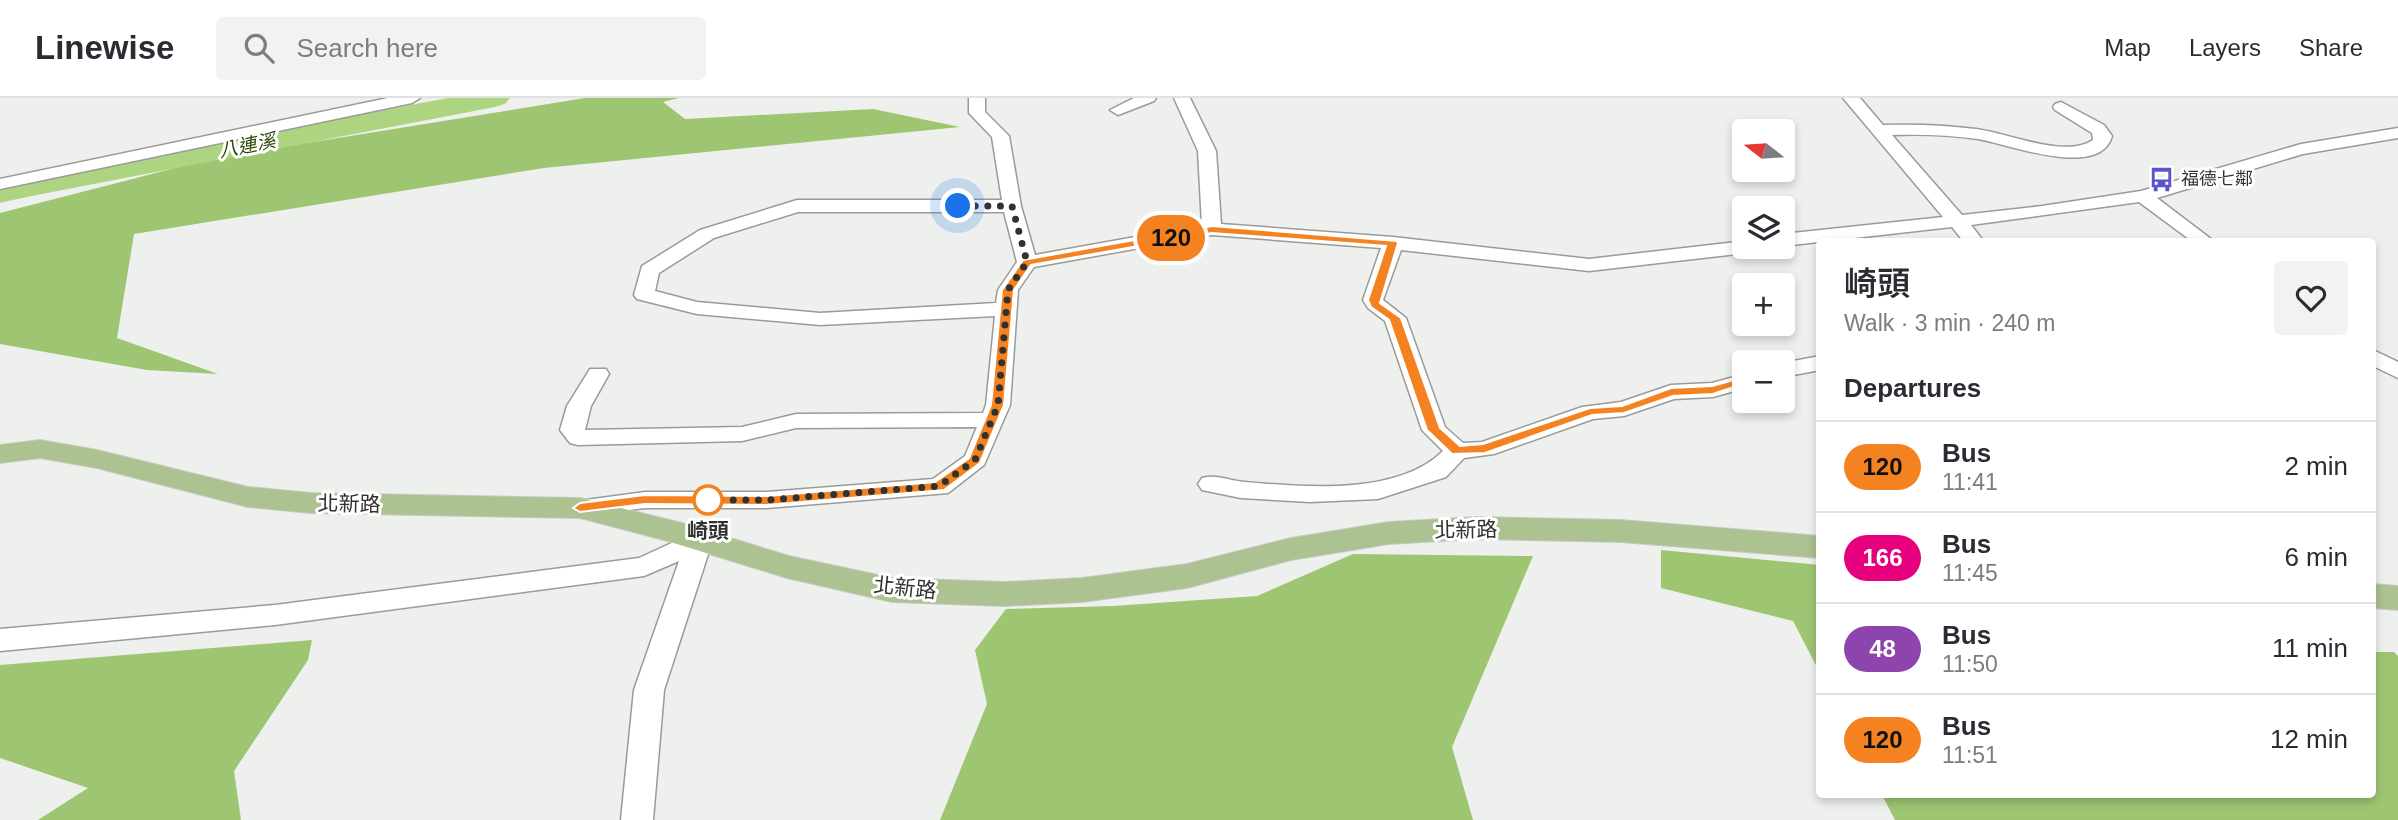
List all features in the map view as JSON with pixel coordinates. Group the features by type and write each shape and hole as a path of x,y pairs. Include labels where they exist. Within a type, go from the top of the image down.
{"main road":[{"name":"北新路","path":"0,454 40,449 97,459 248,498 311,503 580,508 700,539 788,567 892,590 1004,594 1082,590 1186,576 1291,549 1389,533 1476,528 1621,531 1816,547"},
{"path":"2376,596 2398,598"}],"street":[{"path":"0,184 412,98"},
{"path":"977,98 977,113 1000,136 1012,206 1027,262"},
{"path":"1118,110 1148,98"},
{"path":"1182,98 1207,151 1212,229"},
{"path":"1851,98 1972,238"},
{"path":"1880,130 1917,129 1979,134 2039,149 2087,152 2101,143 2103,136 2098,129 2061,107"},
{"path":"1795,239 1955,219 2042,212 2143,196 2301,149 2398,133"},
{"path":"2143,196 2201,238"},
{"path":"1006,309 820,319 697,308 644,295 649,270 707,234 797,206 1012,206"},
{"path":"580,508 645,500 767,500 939,486 975,460 998,405 1008,290 1027,262 1212,229 1393,243 1589,265 1732,249"},
{"path":"1393,243 1373,300 1395,318 1434,430 1457,451"},
{"path":"2376,359 2398,371"},
{"path":"1795,368 1816,364"},
{"path":"598,374 579,406 572,430 578,438 742,434 796,421 992,420"},
{"path":"1211,484 1241,490 1310,494 1378,491 1437,471 1457,451 1485,449 1590,412 1624,410 1671,392 1713,390 1732,385"},
{"path":"0,640 275,615 644,567 700,539"},
{"path":"638,820 649,690 700,539"}],"green space":[{"path":"585,98 679,98 663,102 685,119 873,109 960,127 544,168 134,234 117,338 218,374 147,370 0,344 0,213 214,158"},
{"path":"127,162 122,176 0,203 0,187"},
{"path":"1661,550 1816,565 1816,665 1793,621 1661,588"},
{"path":"1353,554 1533,556 1452,747 1473,820 940,820 987,704 975,650 1006,609 1113,606 1257,596"},
{"path":"312,640 308,660 234,771 241,820 38,820 88,788 0,758 0,665"},
{"path":"2376,652 2394,652 2398,656 2398,820 1895,820 1884,798 2376,798"}],"waterway":[{"name":"八連溪","path":"0,192 495,98"}],"bus line":[{"name":"120","path":"580,508 645,500 767,500 939,486 975,460 998,405 1008,290 1027,262 1212,229 1393,243 1373,300 1395,318 1434,430 1457,451 1485,449 1590,412 1624,410 1671,392 1713,390 1732,385"}],"place":[{"name":"福德七鄰","path":"2161,179"},
{"name":"崎頭","path":"708,500"}],"route":[{"path":"708,500 767,500 939,486 975,460 998,405 1008,290 1027,262 1012,206 958,206"}]}
